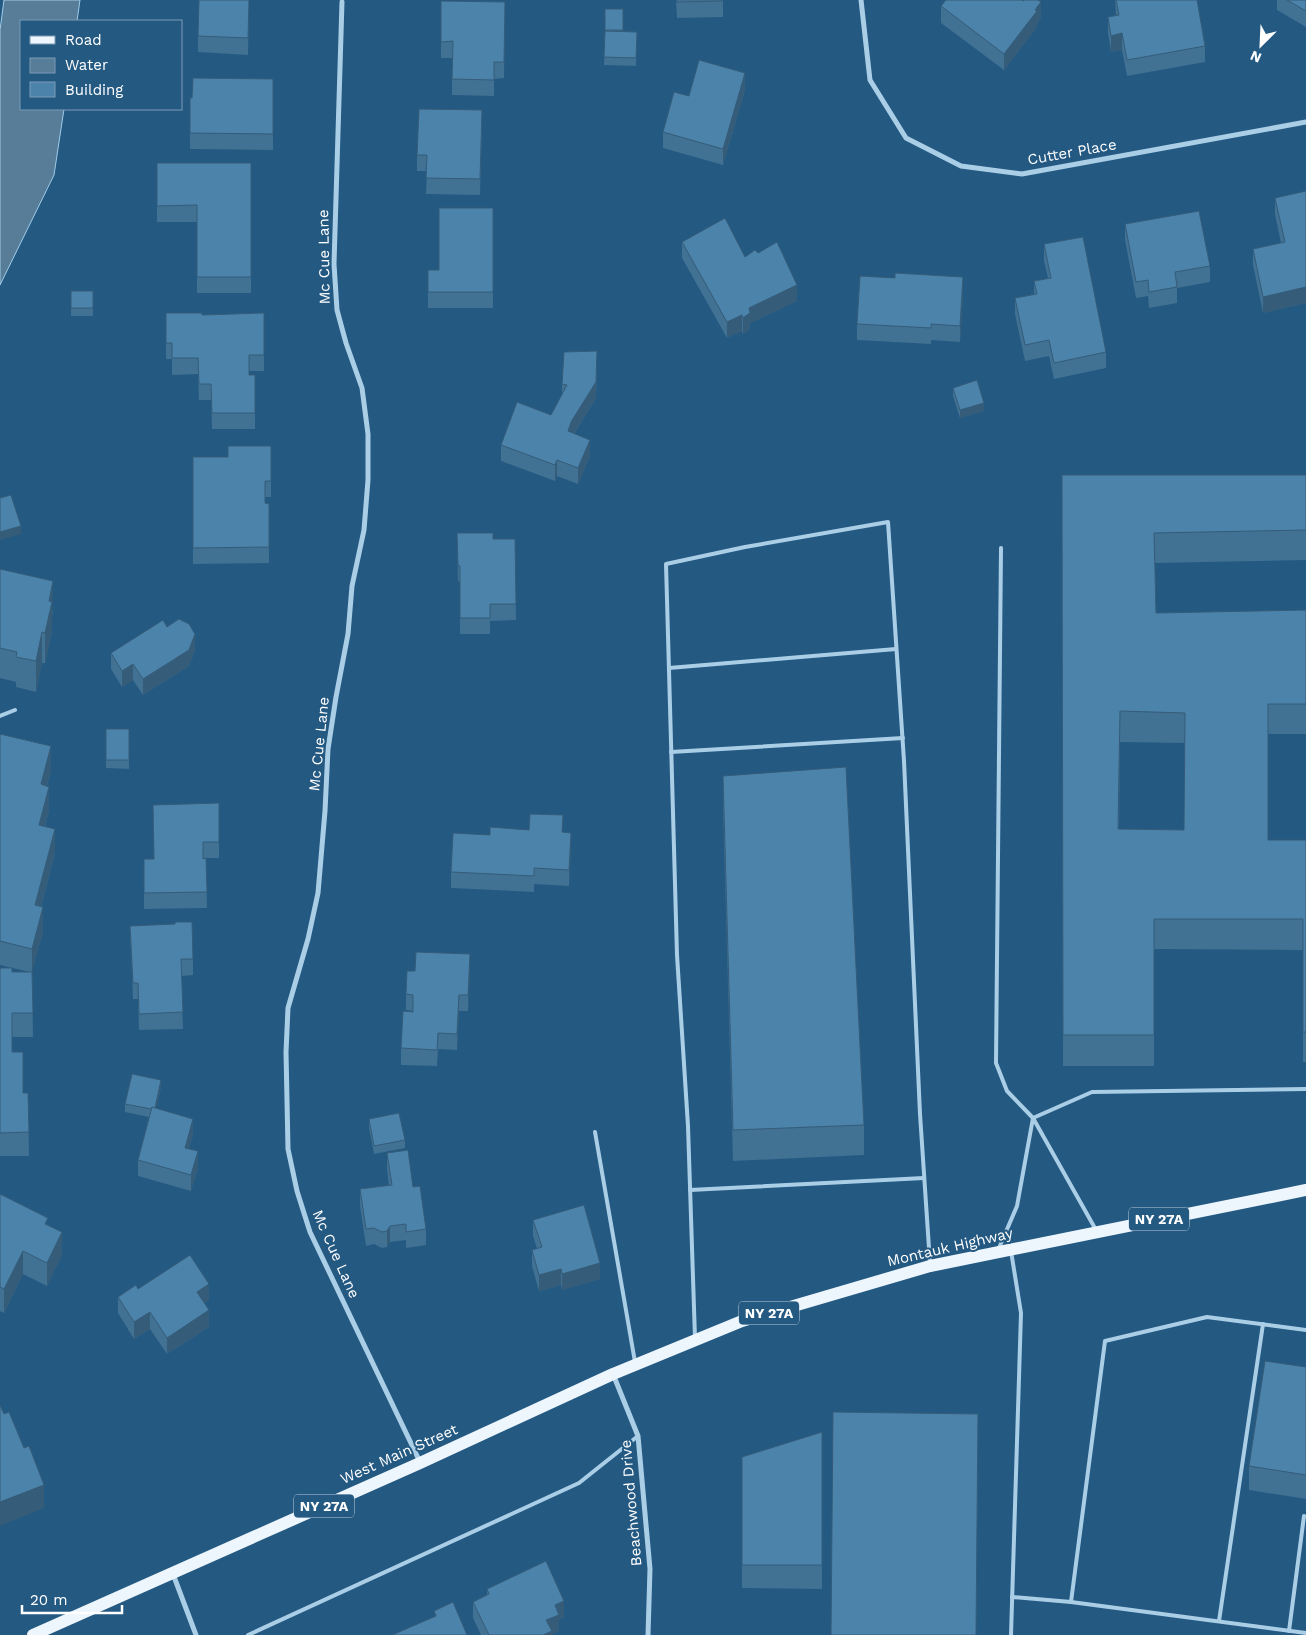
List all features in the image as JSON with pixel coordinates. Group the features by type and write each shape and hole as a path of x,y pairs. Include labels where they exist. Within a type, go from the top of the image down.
{"main road":[{"name":"Montauk Highway","path":"612,1374 742,1321 930,1266 1306,1190"},
{"name":"West Main Street","path":"34,1635 420,1463 612,1374"}],"street":[{"name":"Cutter Place","path":"861,0 870,80 906,138 961,166 1022,174 1306,122"},
{"name":"Mc Cue Lane","path":"342,2 334,264 338,310 346,343 362,388 368,434 368,480 364,530 352,586 348,634 328,749 318,893 308,939 288,1008 286,1052 288,1149 297,1191 310,1232 420,1463"},
{"name":"Beachwood Drive","path":"612,1374 638,1436 650,1569 648,1635"},
{"path":"173,1574 196,1635"}],"lane":[{"path":"695,1340 690,1190 678,955 666,564 745,546 888,522 902,738 919,1104 930,1266"},
{"path":"1001,548 996,1063 1008,1091 1033,1118 1097,1232"},
{"path":"669,668 896,649"},
{"path":"0,716 16,710"},
{"path":"671,752 902,738"},
{"path":"1033,1118 1092,1092 1306,1089"},
{"path":"998,1252 1017,1206 1033,1118"},
{"path":"595,1132 635,1364"},
{"path":"690,1190 924,1178"},
{"path":"1011,1249 1021,1313 1011,1635"},
{"path":"1071,1602 1104,1342 1207,1317 1306,1330"},
{"path":"1219,1621 1263,1324"},
{"path":"248,1635 579,1483 638,1436"},
{"path":"1289,1631 1304,1516"},
{"path":"1012,1597 1071,1602 1306,1633"}],"water":[{"path":"4,0 80,0 77,20 20,20 20,110 64,110 54,175 0,285 0,30"}],"building":[{"path":"199,0 249,0 248,38 198,36"},
{"path":"677,0 723,0 723,1 677,2"},
{"path":"946,0 1038,0 1041,2 1035,10 1037,11 1004,54 941,6"},
{"path":"1116,0 1197,0 1205,46 1127,60 1122,33 1111,36 1108,17 1119,15"},
{"path":"1287,0 1306,0 1306,11"},
{"path":"441,1 505,2 504,62 494,62 494,80 452,79 453,41 441,42"},
{"path":"605,9 623,9 623,30 605,30"},
{"path":"605,31 637,32 636,58 604,57"},
{"path":"699,60 745,73 723,149 663,132 674,92 689,96"},
{"path":"193,78 273,79 273,134 190,133 190,98 192,98"},
{"path":"419,109 482,110 480,179 426,178 427,155 417,155"},
{"path":"157,163 251,163 251,277 197,277 197,205 157,206"},
{"path":"1306,191 1306,287 1263,297 1253,249 1285,242 1275,198"},
{"path":"439,208 493,208 493,292 428,292 428,270 439,270"},
{"path":"1199,211 1210,266 1175,272 1177,287 1149,292 1148,280 1136,282 1125,224"},
{"path":"725,218 745,257 755,250 758,253 777,242 797,285 749,308 750,313 743,318 742,315 727,322 682,242"},
{"path":"1083,237 1106,352 1054,363 1049,340 1025,345 1015,298 1037,294 1034,281 1051,278 1044,244"},
{"path":"895,273 963,277 960,326 931,324 931,328 857,324 860,276 895,278"},
{"path":"71,291 93,291 93,308 71,308"},
{"path":"166,313 202,313 202,315 264,313 264,355 249,355 249,375 255,375 255,413 212,413 211,384 199,384 198,358 172,358 172,343 166,343"},
{"path":"597,351 596,382 571,422 568,431 590,440 578,468 557,460 555,465 501,445 517,402 551,415 567,385 562,384 564,352"},
{"path":"977,380 984,403 960,410 953,388"},
{"path":"228,446 271,446 271,481 265,481 265,503 269,504 269,547 193,548 193,457 228,457"},
{"path":"1062,475 1306,475 1306,530 1154,533 1156,613 1306,610 1306,704 1268,704 1268,840 1306,840 1306,1032 1303,1032 1303,919 1154,919 1154,1035 1063,1035","holes":["1120,711 1185,713 1184,830 1118,829"]},
{"path":"11,495 21,526 0,532 0,498"},
{"path":"457,533 493,533 493,539 515,539 516,604 490,604 490,618 460,618 460,566 458,565"},
{"path":"0,569 53,581 49,601 52,602 45,633 42,632 36,661 16,657 17,652 0,648"},
{"path":"179,619 189,624 195,634 189,650 143,679 133,664 122,671 111,653 163,620 167,627"},
{"path":"106,729 129,729 129,760 106,760"},
{"path":"0,734 51,746 41,784 49,787 39,825 55,829 35,905 43,907 32,949 0,941"},
{"path":"846,767 864,1125 733,1130 723,776"},
{"path":"219,803 219,842 203,842 203,859 206,858 207,892 144,893 144,859 154,859 153,805"},
{"path":"530,814 563,815 562,832 571,833 569,870 534,868 534,876 451,872 453,833 490,835 490,827 529,830"},
{"path":"175,922 192,922 193,959 181,959 183,1012 139,1014 138,983 133,983 130,926 175,924"},
{"path":"416,952 470,954 468,995 459,995 457,1034 438,1033 437,1050 401,1048 403,1011 413,1012 413,995 406,994 407,971 415,971"},
{"path":"0,968 12,968 12,972 32,972 33,1013 12,1013 12,1052 23,1052 23,1093 28,1093 29,1132 0,1133"},
{"path":"132,1074 161,1080 155,1108 152,1107 151,1109 125,1104"},
{"path":"152,1107 193,1119 185,1148 198,1151 191,1175 138,1160"},
{"path":"399,1113 405,1140 374,1146 369,1119"},
{"path":"408,1150 413,1187 420,1186 426,1229 406,1232 406,1224 390,1226 387,1231 382,1232 374,1228 366,1229 360,1189 392,1185 387,1153"},
{"path":"0,1194 48,1218 45,1224 62,1232 47,1263 23,1251 4,1289 0,1287"},
{"path":"584,1205 600,1263 562,1274 561,1269 539,1275 532,1250 542,1247 533,1220"},
{"path":"190,1255 209,1284 197,1292 209,1310 167,1338 150,1312 134,1322 118,1297 136,1285 138,1289"},
{"path":"1265,1361 1306,1367 1306,1475 1249,1466"},
{"path":"0,1405 4,1414 9,1412 24,1448 29,1446 44,1485 0,1502"},
{"path":"833,1412 978,1414 976,1635 831,1635"},
{"path":"822,1432 822,1565 742,1565 742,1457"},
{"path":"546,1561 564,1601 555,1605 559,1615 546,1620 552,1631 543,1635 489,1635 473,1602 489,1594 487,1589"},
{"path":"453,1602 467,1635 392,1635 436,1616 434,1611"}]}
